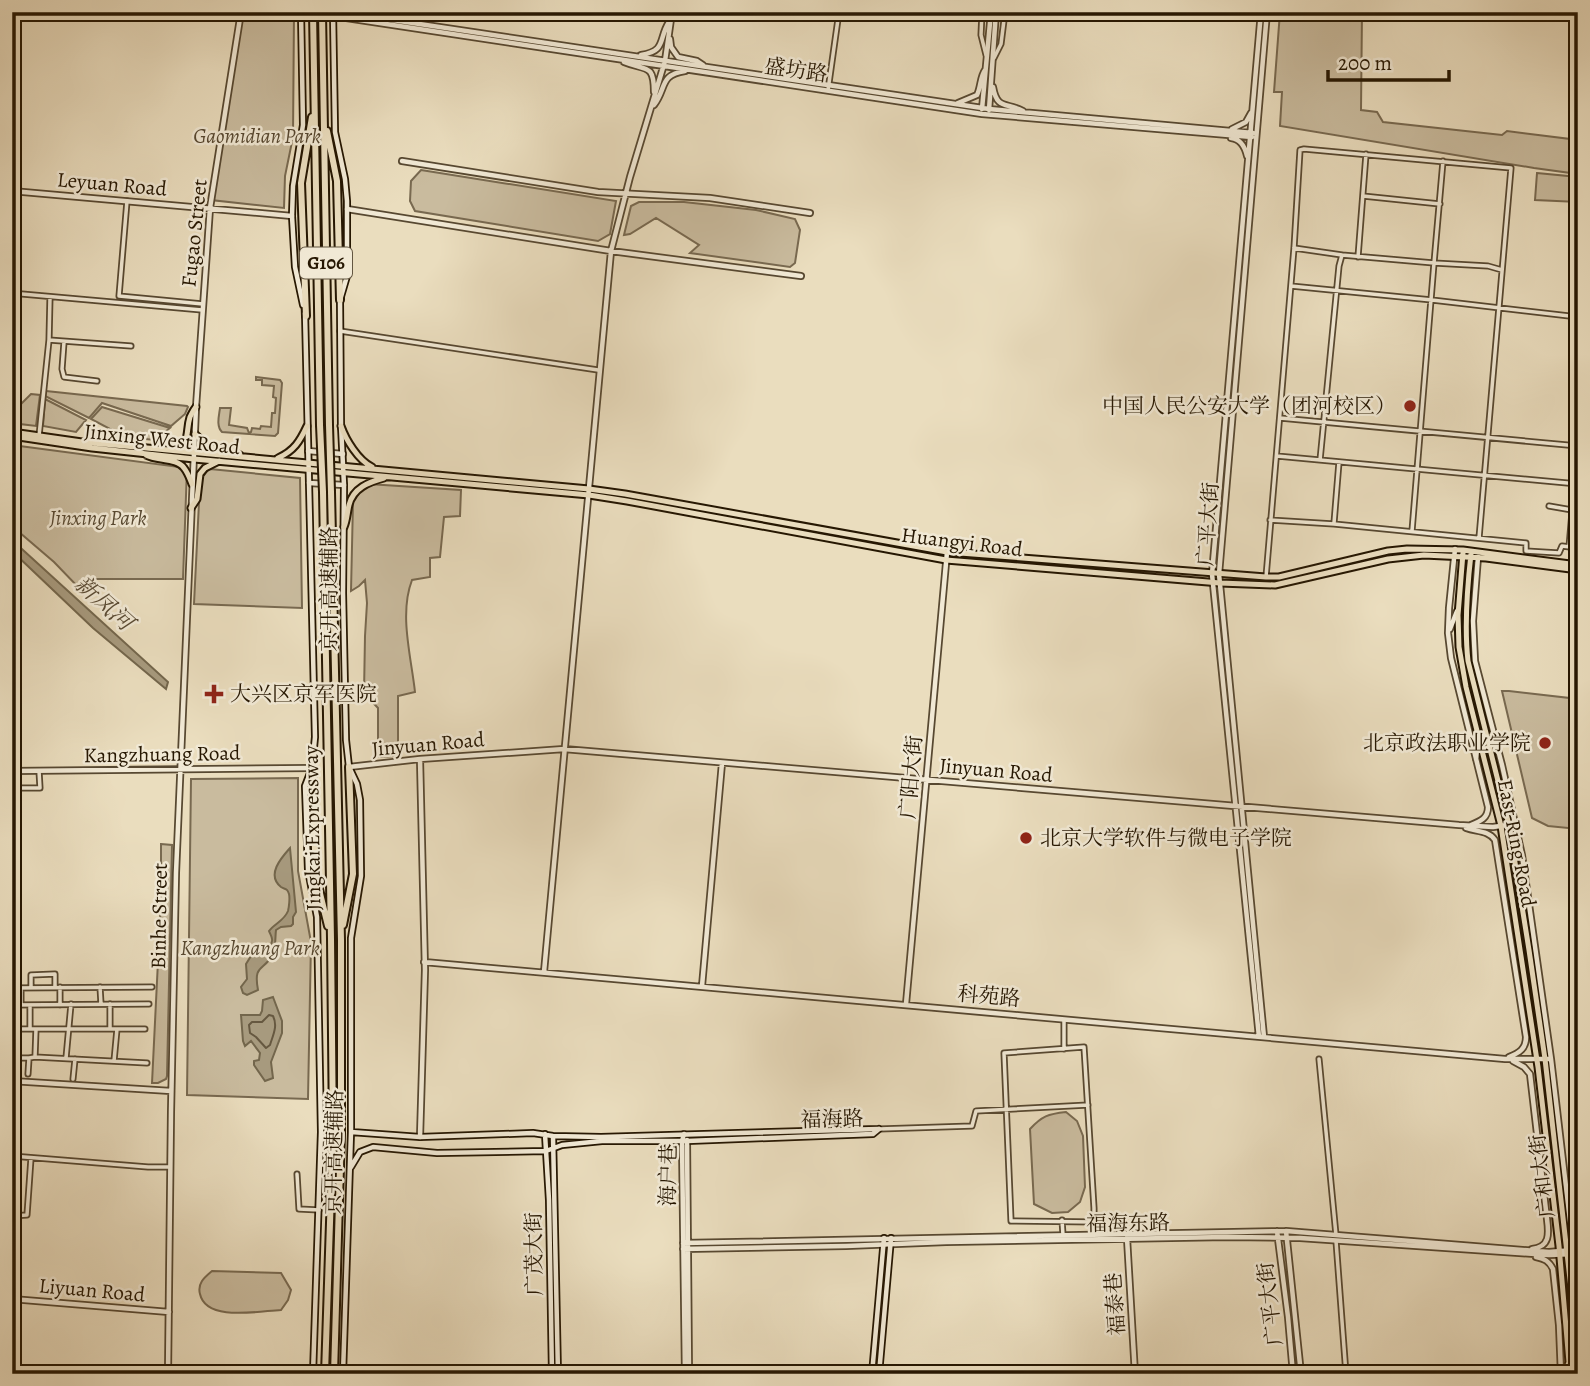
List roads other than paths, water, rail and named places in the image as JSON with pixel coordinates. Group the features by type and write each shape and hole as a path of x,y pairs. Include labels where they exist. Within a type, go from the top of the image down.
{"highway":[{"name":"G106","path":"313,12 314,101"},
{"name":"G106","path":"321,12 323,101"},
{"path":"306,316 301,183 314,101"},
{"name":"Jingkai Expressway","path":"314,101 333,1132 325,1374"},
{"path":"323,101 337,181 340,300"},
{"name":"Jingkai Expressway","path":"323,101 341,940 341,1133 334,1374"},
{"path":"341,940 353,874 349,767"},
{"path":"312,768 316,877 331,939"}],"main road":[{"path":"170,450 179,447 187,438 190,416 196,407"},
{"path":"275,459 294,448 307,426"},
{"path":"341,426 344,435 361,458 375,469"},
{"name":"Jinxing West Road","path":"12,434 170,450 219,461 309,466"},
{"name":"Jinxing West Road","path":"12,434 144,453 243,456 309,466"},
{"path":"195,434 210,448 232,451 243,456"},
{"path":"144,453 153,459 183,466 192,484"},
{"path":"191,508 197,499 200,474 205,468 219,461"},
{"path":"309,466 343,469"},
{"name":"Huangyi Road","path":"343,469 389,477 589,492"},
{"name":"Huangyi Road","path":"343,469 375,469 589,492 947,556 1212,583 1275,585 1388,559 1455,553 1578,567"},
{"path":"344,527 349,502 356,492 368,482 389,477"},
{"name":"Huangyi Road","path":"947,556 1279,577 1388,551 1429,548 1455,553"},
{"name":"East Ring Road","path":"1463,553 1459,607 1460,654 1474,718 1508,825 1506,856 1537,1059"},
{"name":"East Ring Road","path":"1475,554 1466,633 1469,668 1508,825 1548,1059"},
{"name":"广和大街","path":"1537,1059 1563,1285 1569,1360 1565,1374"},
{"name":"广和大街","path":"1548,1059 1570,1252 1577,1374"}],"street":[{"name":"Fugao Street","path":"194,456 210,208 241,12"},
{"name":"京开高速辅路","path":"300,12 303,125 293,186 292,216 295,267 306,316 315,737 312,768 305,786 308,870 317,917 321,1132 313,1374"},
{"name":"盛坊路","path":"339,12 632,56 694,71 954,104 982,111"},
{"path":"828,88 839,12"},
{"path":"941,12 982,19"},
{"path":"982,12 981,35 987,58"},
{"path":"982,111 994,12"},
{"path":"989,112 994,58 994,12"},
{"path":"994,58 1001,44 1004,12"},
{"name":"广平大街","path":"1238,806 1220,583 1216,574 1248,165 1254,135 1261,12"},
{"name":"广平大街","path":"1261,1037 1212,583 1216,574 1267,12"},
{"name":"京开高速辅路","path":"332,14 335,132 345,179 347,209 347,276 340,300 346,740 349,767 357,784 360,800 361,876 351,938 351,1132 343,1374"},
{"name":"盛坊路","path":"332,14 617,59 707,67 989,112 1210,134 1254,135"},
{"path":"632,56 646,55 660,47 671,15"},
{"path":"544,972 611,251 664,63 671,15"},
{"path":"669,31 671,47 678,57 697,61 707,67"},
{"path":"617,59 652,72 654,99"},
{"path":"954,104 977,95 986,70"},
{"path":"651,108 659,98 666,78 681,72 694,71"},
{"path":"992,80 998,102 1027,113"},
{"path":"1224,130 1233,129 1246,122 1254,102"},
{"name":"盛坊路","path":"989,112 1224,130 1254,135"},
{"path":"1210,134 1240,141 1246,151 1248,165"},
{"path":"1266,577 1300,150 1304,149 1511,168 1479,538"},
{"path":"1358,257 1366,154"},
{"path":"402,161 598,192 710,198 810,213"},
{"path":"1412,531 1443,161"},
{"name":"Leyuan Road","path":"12,191 292,216"},
{"path":"1363,196 1440,204"},
{"path":"127,201 120,296 203,307"},
{"path":"347,209 611,251 801,276"},
{"path":"1294,248 1358,257 1488,266 1502,270"},
{"path":"1321,460 1342,255"},
{"path":"1291,286 1578,317"},
{"path":"22,295 203,307"},
{"path":"39,436 49,340 50,297"},
{"path":"340,331 598,370"},
{"path":"49,340 131,346"},
{"path":"64,342 64,377 97,382"},
{"path":"1280,418 1578,445 1569,547"},
{"path":"308,451 343,454"},
{"name":"Binhe Street","path":"168,1374 166,1312 180,770 194,456"},
{"path":"1277,456 1576,484"},
{"path":"1334,524 1339,462"},
{"path":"309,483 344,485"},
{"path":"1549,506 1572,510"},
{"path":"1270,520 1526,543 1526,551 1559,553 1562,546 1578,548"},
{"path":"1455,553 1448,633 1451,659 1488,807 1488,813 1469,826"},
{"path":"1475,554 1475,661 1497,747 1508,825 1522,855 1548,1059"},
{"name":"广阳大街","path":"906,1004 947,556"},
{"path":"1448,633 1459,607"},
{"path":"1469,668 1481,684"},
{"path":"1460,698 1474,718"},
{"path":"1476,762 1479,735"},
{"path":"1496,776 1497,747"},
{"name":"Jinyuan Road","path":"349,767 564,749 1469,826 1508,825"},
{"path":"420,759 425,962 420,1137"},
{"path":"702,986 722,763"},
{"name":"Kangzhuang Road","path":"12,771 312,768"},
{"path":"12,788 40,788 38,771"},
{"path":"1459,825 1491,835 1506,856"},
{"path":"1495,840 1526,1044 1517,1054 1505,1059"},
{"path":"1525,926 1529,905"},
{"path":"1529,950 1539,972"},
{"name":"科苑路","path":"425,962 1505,1059 1548,1059"},
{"path":"1514,967 1525,986"},
{"path":"31,988 31,975 55,974 60,1005"},
{"path":"100,987 101,1004"},
{"path":"12,988 152,987"},
{"path":"21,988 21,1005"},
{"path":"1523,1020 1528,999"},
{"path":"66,1058 71,1004"},
{"path":"110,1004 110,1029"},
{"path":"12,1005 149,1004"},
{"path":"30,1005 30,1029"},
{"path":"1063,1018 1064,1049"},
{"path":"12,1029 145,1029"},
{"path":"35,1056 36,1029"},
{"path":"114,1061 117,1029"},
{"path":"1084,1047 1094,1222 1011,1221 1004,1053 1064,1049 1084,1047"},
{"path":"12,1058 35,1056 148,1063"},
{"path":"28,1074 29,1058"},
{"path":"73,1079 75,1059"},
{"path":"1319,1059 1346,1374"},
{"path":"1505,1059 1524,1067 1540,1088"},
{"path":"1515,1251 1538,1248 1544,1244 1549,1234 1530,1074"},
{"path":"12,1081 171,1091"},
{"path":"879,1129 972,1126 976,1111 1088,1105"},
{"name":"福海路","path":"351,1132 420,1137 533,1133 601,1137 879,1129"},
{"name":"福海路","path":"350,1169 360,1152 373,1147 437,1153 546,1151 562,1145 602,1141 684,1141 873,1134 879,1129"},
{"name":"广茂大街","path":"545,1134 549,1199 551,1374"},
{"name":"海户巷","path":"684,1134 687,1374"},
{"name":"广茂大街","path":"553,1136 558,1373"},
{"path":"12,1156 170,1167"},
{"path":"12,1216 27,1215 32,1158"},
{"path":"297,1174 299,1209 319,1210"},
{"path":"1546,1206 1551,1181"},
{"path":"1062,1220 1063,1235"},
{"name":"广平大街","path":"1277,1231 1293,1374"},
{"name":"广平大街","path":"1286,1231 1301,1374"},
{"name":"福海东路","path":"686,1246 1286,1231 1336,1238 1515,1251 1570,1252"},
{"name":"福海东路","path":"887,1241 1063,1235 1336,1238"},
{"name":"福泰巷","path":"1127,1236 1135,1374"},
{"path":"872,1374 887,1241"},
{"path":"879,1374 887,1241"},
{"path":"1515,1251 1544,1258 1554,1267 1563,1285"},
{"path":"1570,1252 1578,1289"},
{"path":"1549,1262 1555,1281 1565,1374"},
{"name":"Liyuan Road","path":"12,1299 166,1312"}],"water":[{"path":"12,540 168,682 166,689 93,628 12,551"},
{"path":"290,848 296,912 293,924 276,930 273,954 258,971 258,990 247,995 241,987 247,979 246,964 251,956 269,947 272,940 269,931 288,911 289,894 277,882 275,872"},
{"path":"273,997 282,1021 282,1033 271,1062 273,1078 265,1081 254,1065 254,1061 259,1060 260,1053 251,1041 245,1046 243,1041 241,1015 260,1015 263,1000"}],"place":[{"name":"中国人民公安大学（团河校区）","path":"1410,406"},
{"name":"大兴区京军医院","path":"214,694"},
{"name":"北京政法职业学院","path":"1545,743"},
{"name":"北京大学软件与微电子学院","path":"1026,838"}],"park label":[{"name":"Gaomidian Park","path":"257,136"},
{"name":"Jinxing Park","path":"98,518"},
{"name":"Kangzhuang Park","path":"250,948"}],"water label":[{"name":"新凤河","path":"104,603"}]}
